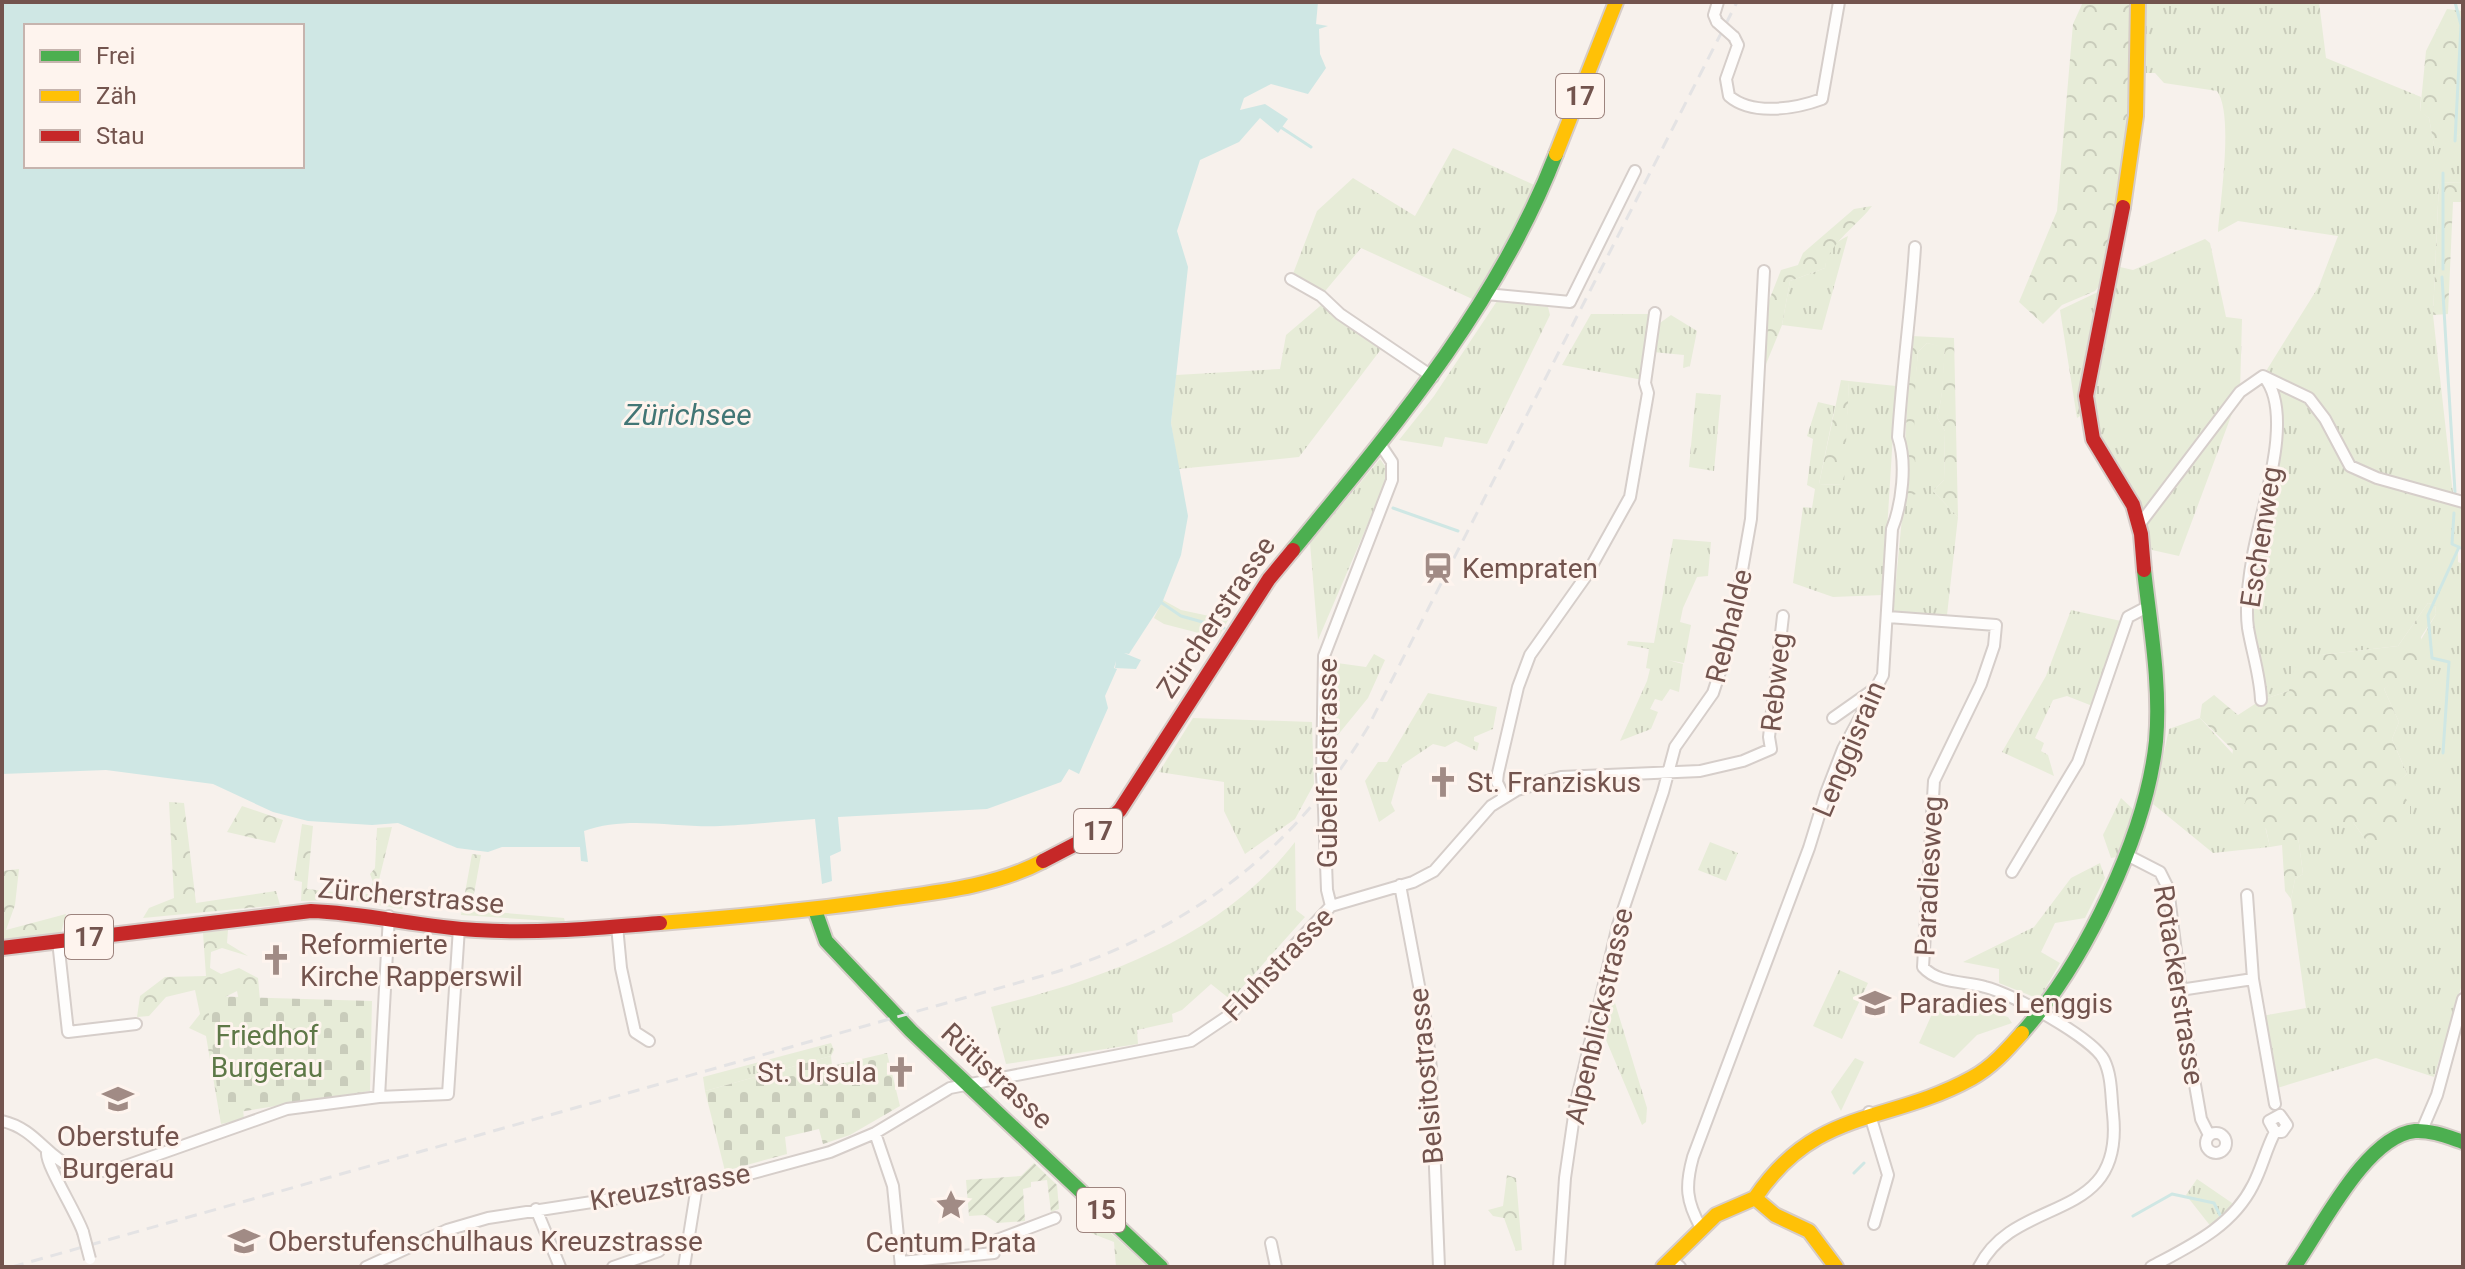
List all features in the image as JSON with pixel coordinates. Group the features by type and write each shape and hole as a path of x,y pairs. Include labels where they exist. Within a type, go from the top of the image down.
{"main road":[{"name":"Zürcherstrasse","path":"2,948 311,911 389,916 459,928 538,932 815,910 948,891 1019,872 1093,835 1120,810 1145,775 1269,579 1433,377 1486,294 1543,189 1616,2"},
{"path":"1671,1264 1701,1228 1732,1203 1755,1198 1776,1167 1828,1130 1869,1112 1945,1089 1980,1074 2009,1051 2039,1013 2077,951 2125,854 2149,782 2156,740 2147,607 2139,525 2128,497 2093,439 2086,396 2131,168 2136,116 2138,2"},
{"name":"Rütistrasse","path":"815,910 826,941 965,1085 1161,1267"},
{"path":"2294,1267 2373,1149 2393,1136 2422,1130 2463,1142"},
{"path":"1755,1198 1775,1215 1809,1231 1836,1267"}],"street":[{"path":"1718,2 1714,15 1717,22 1734,37 1738,45 1726,79 1729,96 1754,109 1807,104 1822,99 1839,2"},
{"path":"1486,294 1570,302 1635,171"},
{"name":"Lenggisrain","path":"1701,1228 1688,1204 1685,1186 1693,1157 1843,749 1879,687 1888,617 1892,529 1898,514 1902,369 1910,331 1915,247"},
{"name":"Rebhalde","path":"1667,772 1683,733 1718,683 1742,583 1751,519 1764,271"},
{"path":"1291,279 1321,296 1340,314 1433,377"},
{"path":"1655,313 1645,383 1648,393 1630,497 1586,576 1523,670 1497,782 1504,797 1543,780 1667,772"},
{"path":"2139,525 2240,392 2263,376 2309,398 2325,419 2350,466 2377,478 2463,502"},
{"name":"Eschenweg","path":"2261,700 2248,620 2252,558 2273,466 2275,400 2271,386 2263,376"},
{"name":"Gubelfeldstrasse","path":"1331,906 1327,890 1322,774 1324,656 1392,480 1392,462 1380,444"},
{"path":"2012,872 2078,762 2128,617 2147,607"},
{"name":"Rebweg","path":"1667,772 1721,767 1771,749 1769,737 1783,616"},
{"name":"Paradiesweg","path":"1888,617 1996,625 1994,646 1981,684 1934,781 1922,962 1926,970 1936,977 1988,987 2086,1039 2104,1060 2111,1092 2115,1152 2098,1183 2007,1236 1992,1248 1979,1267"},
{"path":"1833,718 1879,687"},
{"name":"Alpenblickstrasse","path":"1559,1267 1565,1178 1584,1060 1618,925 1667,772"},
{"name":"Fluhstrasse","path":"965,1085 1171,1047 1209,1031 1231,1014 1331,906 1413,882 1434,871 1479,819 1504,797"},
{"name":"Rotackerstrasse","path":"2125,854 2147,864 2165,879 2201,1119 2209,1135"},
{"name":"Belsitostrasse","path":"1400,885 1431,1069 1439,1267"},
{"path":"2247,895 2253,979 2275,1104"},
{"path":"379,1097 389,916"},
{"path":"617,926 621,968 635,1032 649,1041"},
{"path":"2,1121 17,1124 47,1153 73,1168 106,1171 275,1112 379,1097 448,1094 459,928"},
{"path":"58,941 68,1032 136,1024"},
{"path":"2180,990 2253,979"},
{"path":"2422,1130 2437,1095 2463,999"},
{"path":"991,1109 993,1092 1004,1078"},
{"name":"Kreuzstrasse","path":"366,1267 388,1262 447,1230 536,1209 697,1186 830,1152 875,1133 935,1096 965,1085"},
{"path":"1869,1112 1888,1175 1874,1224"},
{"path":"2151,1267 2215,1232 2236,1211 2253,1186 2275,1132"},
{"path":"875,1133 893,1186 901,1264 994,1253 997,1240 1055,1218"},
{"path":"47,1153 46,1162 75,1207 91,1263"},
{"path":"684,1267 697,1186"},
{"path":"536,1209 560,1267"},
{"path":"1271,1243 1276,1267"},
{"path":"613,1267 659,1251"}],"green space":[{"path":"2083,2 2134,2 2127,168 2104,280 2095,291 2062,305 2043,324 2019,302 2057,211 2073,24"},
{"path":"2146,2 2319,2 2326,58 2421,97 2420,111 2429,118 2435,150 2463,132 2463,183 2439,182 2433,315 2453,494 2463,496 2463,548 2458,548 2458,562 2463,564 2463,981 2434,1077 2376,1058 2274,1089 2262,1016 2306,1008 2291,899 2295,879 2303,874 2298,836 2320,822 2353,822 2367,842 2394,785 2407,774 2392,739 2399,722 2384,689 2401,674 2436,614 2435,605 2428,603 2398,646 2321,655 2289,691 2261,700 2248,626 2252,558 2268,497 2275,400 2263,376 2319,286 2338,236 2238,221 2218,232 2225,138 2222,102 2217,91 2164,83 2155,73 2146,73"},
{"path":"2447,9 2463,11 2463,132 2435,151 2429,118 2420,112 2426,51"},
{"path":"1453,148 1543,189 1481,303 1361,248 1321,296 1291,279 1317,211 1353,178 1415,216"},
{"path":"2439,182 2463,183 2463,202 2453,202 2448,314 2433,315"},
{"path":"1872,206 1831,251 1825,268 1790,281 1782,325 1764,369 1768,303 1781,270 1798,265 1803,253 1854,209"},
{"path":"1848,236 1822,330 1782,325 1790,281 1825,268 1832,249"},
{"path":"2205,239 2210,243 2226,317 2242,319 2240,392 2179,556 2152,550 2140,515 2102,436 2095,403 2096,384 2120,267 2133,270"},
{"path":"2100,291 2082,383 2080,416 2077,418 2060,310"},
{"path":"1326,301 1385,344 1299,457 1178,469 1171,423 1176,375 1280,369 1286,335"},
{"path":"1497,301 1548,307 1550,315 1487,444 1445,437 1442,447 1399,440 1434,396"},
{"path":"1591,314 1652,314 1643,380 1562,365"},
{"path":"1671,315 1697,331 1690,366 1683,368 1684,355 1653,352 1657,325"},
{"path":"1911,336 1954,338 1958,517 1933,491 1944,480 1945,431 1937,417 1945,348 1927,343 1918,352 1914,404 1916,494 1902,498"},
{"path":"1927,343 1945,347 1937,417 1945,431 1944,480 1933,491 1958,517 1947,615 1893,611 1918,352"},
{"path":"1841,380 1849,381 1844,485 1819,484"},
{"path":"1849,381 1896,386 1883,595 1833,597 1793,583 1803,507 1812,508 1815,489 1807,485 1813,439 1807,436 1818,402 1835,406 1819,484 1843,485"},
{"path":"1696,393 1721,395 1714,471 1689,467"},
{"path":"1380,459 1385,466 1385,484 1318,640 1310,543"},
{"path":"1673,539 1711,542 1708,576 1697,577 1683,608 1680,622 1691,625 1684,663 1668,660 1683,664 1679,692 1670,689 1662,701 1655,699 1650,709 1658,712 1651,729 1620,741 1650,669 1646,668 1649,649 1627,645 1628,641 1654,643"},
{"path":"1163,600 1181,610 1228,620 1218,638 1164,624 1154,618"},
{"path":"2428,603 2435,605 2436,614 2421,637 2425,659 2384,689 2399,722 2392,739 2407,774 2395,785 2410,804 2410,829 2384,853 2367,842 2353,822 2320,822 2315,833 2298,836 2303,874 2295,879 2291,899 2285,891 2282,845 2270,847 2266,829 2243,809 2253,776 2242,775 2231,762 2233,750 2200,718 2202,704 2214,695 2238,715 2261,700 2289,691 2294,668 2321,655 2398,646"},
{"path":"2071,610 2121,621 2095,707 2067,696 2053,700 2035,738 2044,743 2041,751 2048,755 2054,776 2002,752 2046,676"},
{"path":"1374,654 1385,660 1368,698 1328,747 1330,662 1366,667"},
{"path":"1428,693 1497,707 1493,729 1474,737 1474,741 1479,743 1477,751 1456,741 1445,747 1433,744 1402,765 1391,803 1395,811 1379,822 1365,781 1378,762 1387,762"},
{"path":"1193,718 1312,722 1314,784 1295,819 1245,854 1224,811 1224,782 1159,772"},
{"path":"2200,718 2253,776 2270,847 2213,853 2153,804 2169,729"},
{"path":"2121,798 2135,811 2117,857 2111,858 2103,835"},
{"path":"169,802 184,803 196,903 276,891 280,905 143,918 149,908 174,898"},
{"path":"242,806 283,820 275,843 227,832"},
{"path":"302,824 313,826 307,889 334,892 338,900 301,901 302,882 294,880"},
{"path":"392,827 375,896 406,904 402,909 349,900 350,894 368,894 373,882 370,874 375,868 377,828"},
{"path":"1295,842 1296,910 1305,917 1231,1000 1211,984 1182,1010 1172,1014 1173,1022 1137,1030 1138,1044 1006,1064 991,1007 1118,968 1197,929 1233,904 1266,875"},
{"path":"1710,842 1738,853 1726,881 1698,870"},
{"path":"472,854 481,855 471,910 564,918 565,922 461,915"},
{"path":"2100,863 2105,878 2085,918 2055,923 2041,952 2060,963 2039,999 1999,983 1999,969 1963,962 2034,927 2071,878"},
{"path":"19,869 15,905 6,930 66,914 61,933 2,939 2,871"},
{"path":"228,930 227,943 248,956 222,948 211,952 210,968 221,974 239,968 258,978 261,1012 242,1016 237,991 215,1002 240,1080 244,1119 221,1124 206,1036 189,1028 200,1014 195,990 166,997 149,1016 137,1017 140,996 165,977 206,976 203,933"},
{"path":"1839,970 1868,983 1842,1039 1813,1026"},
{"path":"1612,993 1647,1108 1646,1122 1642,1125 1601,1028 1608,995"},
{"name":"Friedhof Burgerau","path":"207,996 372,1001 370,1091 220,1115"},
{"path":"1965,1003 2008,1017 2012,1023 1977,1035 1954,1058 1919,1043 1936,1005"},
{"path":"831,1043 834,1050 831,1056 705,1091 703,1077"},
{"path":"887,1053 900,1106 850,1135 823,1144 819,1129 785,1137 787,1154 725,1171 705,1091 831,1056 832,1066"},
{"path":"1855,1058 1864,1062 1841,1111 1831,1092"},
{"path":"1034,1163 1057,1185 1059,1209 1051,1212 1047,1180 1031,1182 1031,1187 1023,1189 1025,1221 997,1223 985,1215 969,1216 966,1180 1021,1176"},
{"path":"1507,1175 1516,1178 1522,1250 1516,1251 1504,1218 1493,1216 1488,1210 1503,1206"},
{"path":"2197,1179 2235,1205 2212,1228 2186,1195"},
{"path":"1085,1212 1148,1267 1116,1267 1114,1242 1083,1230"}],"water":[{"name":"Zürichsee","path":"2,2 1318,2 1316,24 1328,26 1319,29 1320,54 1326,68 1308,94 1271,84 1244,98 1240,110 1265,104 1288,119 1278,133 1260,118 1239,142 1200,160 1177,231 1188,267 1171,423 1188,516 1181,555 1162,603 1129,654 1124,653 1141,660 1136,669 1115,668 1116,661 1114,668 1117,669 1105,696 1108,708 1079,774 1069,769 1061,782 987,809 838,817 841,851 830,856 832,881 822,884 815,819 720,826 634,823 600,826 584,831 588,862 581,861 580,847 502,847 488,852 457,848 398,823 372,825 308,821 273,812 213,784 106,770 2,774"}],"waterway":[{"path":"2455,2 2461,25 2455,141"},
{"path":"1282,128 1311,147"},
{"path":"2443,173 2443,269"},
{"path":"2442,277 2455,492"},
{"path":"1393,508 1458,531"},
{"path":"2454,513 2452,544 2463,549"},
{"path":"2443,753 2449,662 2432,658 2428,615 2459,547"},
{"path":"1162,603 1181,616 1224,628"},
{"path":"1854,1173 1864,1163"},
{"path":"2133,1216 2172,1194 2214,1203 2220,1215"}],"railway":[{"path":"12,1267 1056,972 1151,933 1195,908 1235,879 1273,847 1307,811 1368,727 1737,2"}],"traffic: fast":[{"path":"1293,550 1405,410 1474,313 1505,262 1556,154"},
{"path":"2022,1033 2068,971 2089,934 2109,896 2140,816 2150,778 2157,720 2154,655 2144,570"},
{"path":"815,910 826,941 911,1031 1161,1267"},
{"path":"2294,1267 2346,1187 2379,1149 2397,1137 2415,1131 2463,1142"}],"traffic: slow":[{"path":"1556,154 1616,2"},
{"path":"2123,207 2136,116 2138,2"},
{"path":"660,923 802,910 947,890 987,882 1043,861"},
{"path":"1755,1198 1779,1168 1803,1147 1828,1132 1941,1093 1972,1078 1993,1063 2022,1033"},
{"path":"1755,1198 1775,1215 1809,1231 1836,1267"},
{"path":"1663,1267 1716,1215 1755,1198"}],"traffic: jam":[{"path":"2123,207 2086,396 2093,439 2133,505 2141,534 2144,570"},
{"path":"1043,861 1093,835 1120,810 1269,579 1293,550"},
{"path":"2,948 311,911 499,931 568,930 660,923"}],"place":[{"name":"Kempraten","path":"1438,568"},
{"name":"St. Franziskus","path":"1443,782"},
{"name":"Reformierte Kirche Rapperswil","path":"276,960"},
{"name":"Paradies Lenggis","path":"1875,1003"},
{"name":"St. Ursula","path":"901,1072"},
{"name":"Oberstufe Burgerau","path":"118,1099"},
{"name":"Centum Prata","path":"951,1205"},
{"name":"Oberstufenschulhaus Kreuzstrasse","path":"244,1241"}]}
